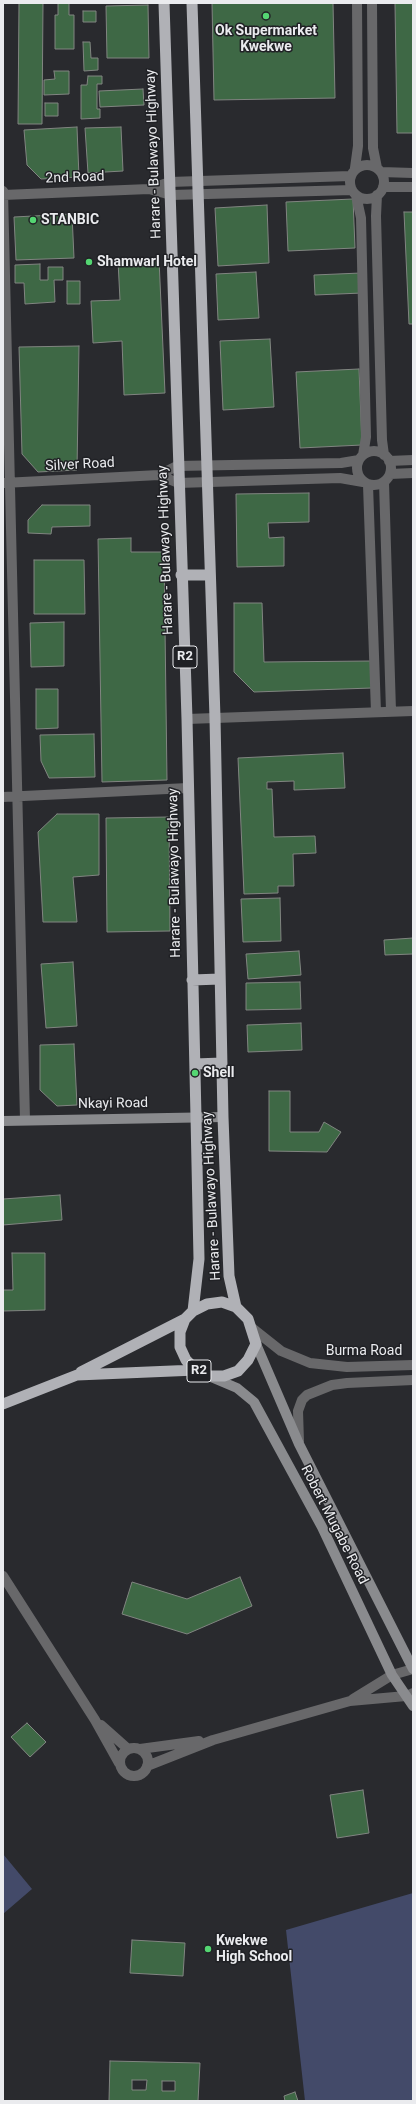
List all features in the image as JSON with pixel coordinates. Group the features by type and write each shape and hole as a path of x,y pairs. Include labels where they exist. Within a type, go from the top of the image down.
{"highway":[{"name":"Harare - Bulawayo Highway","path":"164,3 171,196 178,482 187,719 195,1064 199,1259 193,1311"},
{"name":"Harare - Bulawayo Highway","path":"192,3 210,574 223,1117 229,1276 236,1307 248,1319 256,1344"},
{"path":"182,575 210,574"},
{"path":"192,980 220,979"},
{"path":"195,1064 222,1063"},
{"name":"R2","path":"3,1404 77,1374 185,1319 193,1311 207,1304 222,1302 236,1307"},
{"name":"R2","path":"185,1319 180,1332 180,1347 186,1360 196,1370 209,1376 224,1376 238,1371 248,1360 256,1344"},
{"name":"R2","path":"77,1374 196,1370"}],"main road":[{"name":"Nkayi Road","path":"3,1121 223,1117"},
{"name":"Robert Mugabe Road","path":"256,1344 300,1444 413,1669"},
{"name":"Robert Mugabe Road","path":"209,1376 237,1388 254,1402 322,1527 392,1675 410,1695 413,1706"}],"street":[{"path":"357,3 358,146 350,185 354,192 361,218 366,437 357,471 365,483 376,712"},
{"path":"365,483 379,485 384,482 390,474 382,424 376,216 377,196 383,187 383,176 379,170 373,148 372,3"},
{"path":"353,172 366,164 379,170 413,173"},
{"name":"2nd Road","path":"3,195 149,189 170,182 198,182 353,172"},
{"path":"383,187 413,187"},
{"name":"2nd Road","path":"149,189 171,196 354,192"},
{"path":"3,191 6,483 18,796 25,1120"},
{"path":"354,192 367,199 377,196"},
{"path":"178,466 341,463 361,458 374,451 387,458 413,460"},
{"name":"Silver Road","path":"6,483 159,475 178,466"},
{"path":"390,474 413,473"},
{"name":"Silver Road","path":"159,475 178,482 207,483 340,478 365,483"},
{"path":"384,482 392,711"},
{"path":"187,719 413,711"},
{"path":"3,797 188,788"},
{"name":"Burma Road","path":"252,1328 281,1351 310,1363 347,1367 413,1365"},
{"path":"300,1444 298,1411 302,1400 306,1395 332,1385 413,1380"},
{"path":"3,1576 95,1720 121,1769 130,1776 141,1774 147,1766 213,1740 350,1701 410,1695"},
{"path":"350,1701 392,1675 413,1669"},
{"path":"95,1720 128,1749 140,1749 213,1740"},
{"path":"119,1763 120,1757 128,1749"},
{"path":"140,1749 147,1756 147,1766"}],"shaded area":[{"path":"3,1854 32,1889 3,1914"},
{"path":"413,1893 413,2101 305,2101 286,1930"}],"building":[{"path":"19,3 43,3 42,124 18,124"},
{"path":"58,3 69,3 69,15 74,15 74,49 55,49 55,15 58,15"},
{"path":"212,3 333,3 335,98 214,100"},
{"path":"395,3 413,3 413,133 397,133"},
{"path":"148,5 149,58 107,58 106,6"},
{"path":"83,11 96,11 96,22 83,22"},
{"path":"83,42 90,42 91,58 98,58 98,70 84,71"},
{"path":"54,71 69,71 69,94 44,95 44,80 55,79"},
{"path":"88,76 102,76 102,84 97,84 97,109 100,109 100,118 81,119 81,85 87,85"},
{"path":"143,89 144,105 100,107 99,91"},
{"path":"45,103 58,103 58,116 45,116"},
{"path":"77,127 79,177 41,179 27,165 24,130"},
{"path":"121,127 123,171 88,173 85,128"},
{"path":"353,199 355,248 288,251 286,202"},
{"path":"267,205 269,263 218,266 215,208"},
{"path":"404,212 413,212 413,324 409,324"},
{"path":"72,214 74,258 16,260 14,217"},
{"path":"159,259 165,393 124,395 122,341 93,343 91,301 120,300 118,261"},
{"path":"40,264 40,280 48,280 48,267 63,267 63,280 54,280 55,302 25,304 24,283 15,283 15,265"},
{"path":"256,272 259,318 218,320 216,274"},
{"path":"361,273 362,293 315,295 314,275"},
{"path":"67,281 80,281 80,304 67,304"},
{"path":"270,339 274,407 223,410 220,341"},
{"path":"79,346 77,470 38,472 22,454 19,347"},
{"path":"359,369 362,445 300,448 296,372"},
{"path":"309,493 309,522 268,523 269,538 284,537 284,566 237,567 236,494"},
{"path":"42,505 90,505 90,526 52,527 51,534 28,533 28,520"},
{"path":"131,538 131,552 164,552 167,780 102,782 98,539"},
{"path":"34,560 84,560 85,614 34,614"},
{"path":"234,603 262,603 264,662 371,661 372,688 254,692 234,672"},
{"path":"64,622 64,666 31,667 30,623"},
{"path":"36,689 58,689 58,728 36,729"},
{"path":"94,734 95,777 49,778 41,761 40,735"},
{"path":"343,753 345,788 294,790 294,781 267,782 267,789 272,789 274,837 315,836 316,853 293,854 294,886 278,886 278,893 244,894 238,758"},
{"path":"57,814 99,814 99,875 73,877 77,922 43,922 38,832"},
{"path":"169,817 170,931 107,932 106,818"},
{"path":"280,898 281,941 243,942 241,899"},
{"path":"413,938 413,954 385,955 384,940"},
{"path":"299,951 301,975 248,979 246,954"},
{"path":"73,962 77,1026 46,1028 41,964"},
{"path":"300,982 301,1009 246,1010 246,983"},
{"path":"301,1023 302,1050 248,1052 247,1025"},
{"path":"74,1044 77,1105 57,1106 40,1090 40,1045"},
{"path":"269,1091 290,1091 290,1132 319,1132 324,1122 341,1132 327,1152 269,1151"},
{"path":"60,1195 62,1220 3,1225 3,1199"},
{"path":"12,1253 45,1253 45,1310 3,1311 3,1290 13,1290"},
{"path":"240,1577 252,1606 187,1634 122,1614 132,1582 187,1599"},
{"path":"27,1723 46,1742 30,1757 11,1737"},
{"path":"363,1790 369,1833 337,1838 330,1795"},
{"path":"132,1940 185,1943 183,1976 130,1973"},
{"path":"110,2061 200,2063 198,2101 109,2101","holes":["132,2080 147,2080 146,2090 132,2090","162,2081 175,2081 175,2091 162,2091"]},
{"path":"295,2092 298,2101 285,2101 284,2096"}],"place":[{"name":"Ok Supermarket Kwekwe","path":"266,16"},
{"name":"STANBIC","path":"33,220"},
{"name":"Shamwarl Hotel","path":"89,262"},
{"name":"Shell","path":"195,1073"},
{"name":"Kwekwe High School","path":"208,1949"}]}
